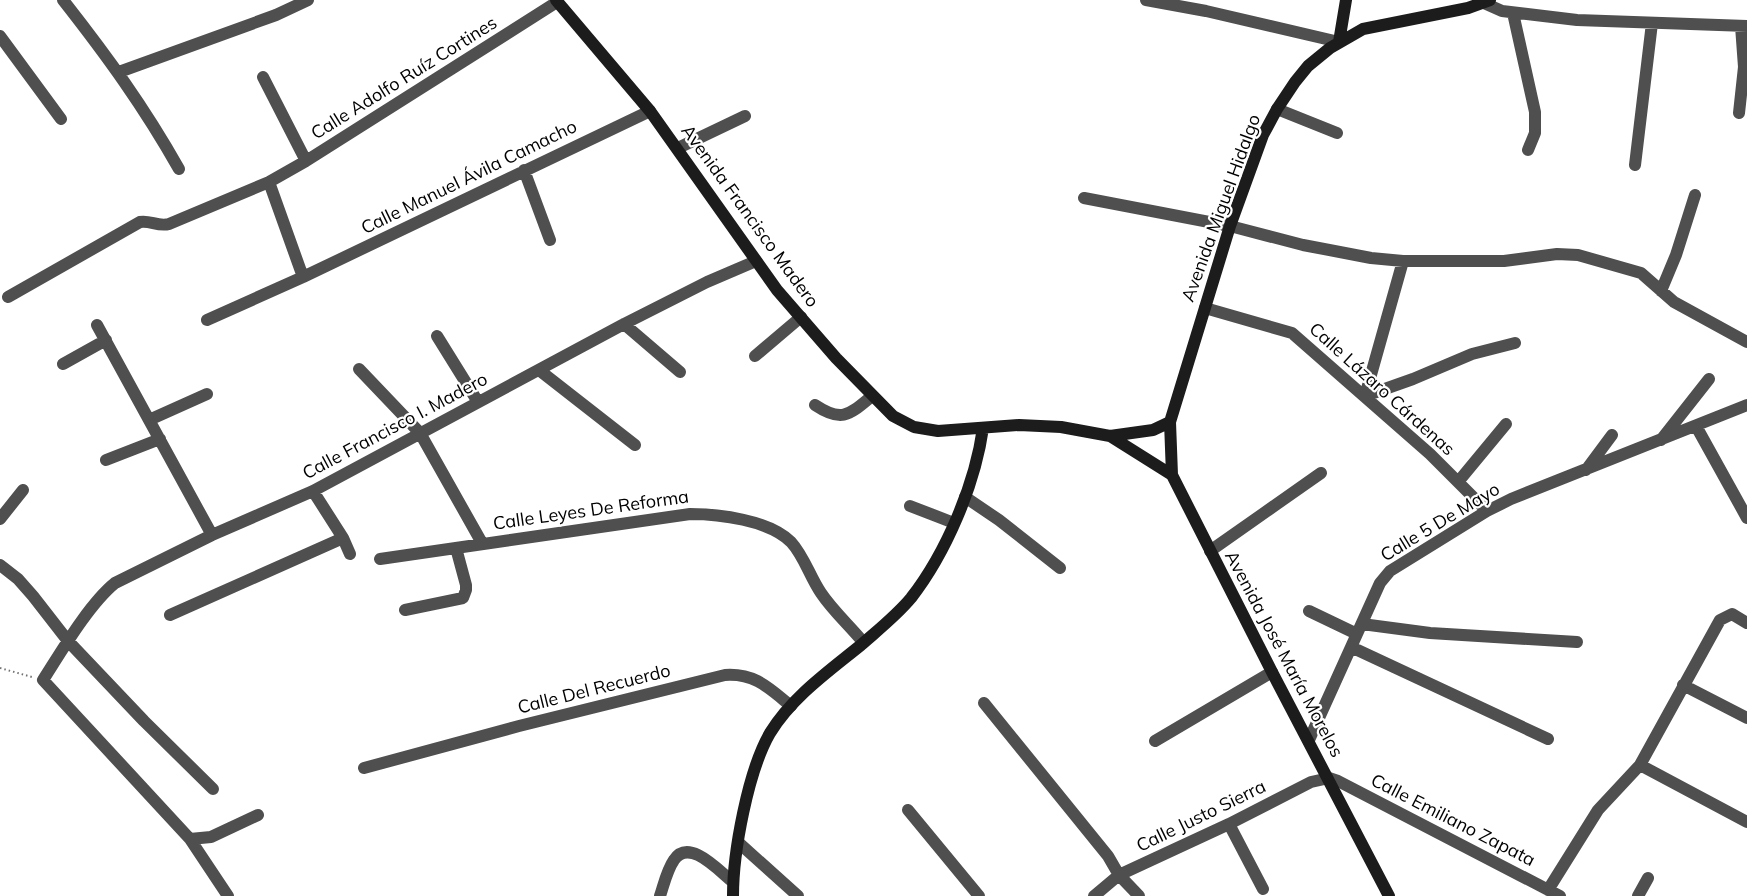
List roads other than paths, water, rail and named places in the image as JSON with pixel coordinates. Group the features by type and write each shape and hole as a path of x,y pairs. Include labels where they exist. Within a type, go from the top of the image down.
{"street":[{"path":"63,0 119,72 156,127 179,169"},
{"path":"119,72 276,15 308,0"},
{"path":"1146,0 1206,11 1339,42 1346,0"},
{"name":"Avenida Francisco Madero","path":"556,1 650,111 777,290 872,396 893,416 914,427 938,431 1019,425 1061,427 1110,435 1153,430 1170,422"},
{"name":"Calle Adolfo Ruíz Cortines","path":"8,297 140,222 145,221 162,226 269,182 306,161 556,1"},
{"path":"1487,1 1496,9 1513,14 1577,21 1744,26 1744,67 1739,113"},
{"name":"Avenida Miguel Hidalgo","path":"1170,422 1230,226 1263,135 1276,109 1308,66 1339,42 1363,29 1468,8 1487,1"},
{"path":"1513,14 1535,112 1535,133 1528,150"},
{"path":"1635,165 1652,23"},
{"path":"0,36 61,119"},
{"path":"263,77 306,161"},
{"path":"1276,109 1337,133"},
{"name":"Calle Manuel Ávila Camacho","path":"207,320 303,277 650,111"},
{"path":"678,148 745,116"},
{"path":"524,170 549,240"},
{"path":"269,182 303,277"},
{"path":"1661,291 1676,255 1695,195"},
{"path":"1084,198 1230,226 1303,245 1371,258 1403,261 1504,261 1557,254 1578,255 1641,273 1674,302 1747,342"},
{"name":"Calle Francisco I. Madero","path":"190,839 43,680 68,641 102,596 115,583 212,535 313,491 624,324 707,282 756,261"},
{"path":"1365,396 1403,261"},
{"name":"Calle Lázaro Cárdenas","path":"1204,309 1292,333 1365,396 1487,511"},
{"path":"755,356 801,317"},
{"path":"624,324 680,372"},
{"path":"97,325 212,535"},
{"path":"437,336 478,402"},
{"path":"63,364 106,340"},
{"path":"1365,396 1472,354 1515,343"},
{"name":"Calle Leyes De Reforma","path":"359,369 420,433 482,543"},
{"path":"539,370 635,445"},
{"path":"1661,440 1708,379"},
{"path":"149,420 207,394"},
{"path":"815,405 829,414 841,416 852,413 872,396"},
{"name":"Calle 5 De Mayo","path":"1309,740 1380,583 1390,571 1487,511 1511,499 1747,405"},
{"name":"Avenida José María Morelos","path":"1170,422 1172,475 1389,896"},
{"path":"1458,482 1506,424"},
{"path":"1696,426 1747,518"},
{"path":"733,896 733,882 748,793 761,750 790,706 909,600 932,567 964,497 983,428"},
{"name":"Avenida Francisco Madero","path":"1110,435 1172,475"},
{"path":"1586,470 1612,435"},
{"path":"106,460 160,439"},
{"path":"1210,551 1321,473"},
{"path":"0,519 23,489"},
{"path":"313,491 343,538 350,554"},
{"path":"964,497 999,520 1060,568"},
{"path":"910,506 954,523"},
{"name":"Calle Leyes De Reforma","path":"381,559 690,514 712,514 758,524 782,534 792,543 822,594 863,642"},
{"path":"170,615 343,538"},
{"path":"405,610 463,598 466,585 456,548"},
{"path":"0,565 18,579 68,641 144,722 213,789"},
{"path":"1309,611 1360,629 1577,642"},
{"path":"1554,893 1598,810 1640,765 1720,620 1732,614 1747,623"},
{"path":"1352,647 1548,739"},
{"path":"1155,741 1272,672"},
{"name":"Calle Del Recuerdo","path":"364,768 519,726 725,675 744,675 761,682 790,706"},
{"path":"1683,685 1747,718"},
{"path":"984,703 1108,856 1119,875 1139,896"},
{"path":"1640,765 1747,822"},
{"name":"Calle Justo Sierra","path":"1094,896 1119,875 1229,824 1311,782 1329,778"},
{"name":"Calle Emiliano Zapata","path":"1329,778 1554,893"},
{"path":"908,810 979,896"},
{"path":"228,896 190,839 211,837 258,814"},
{"path":"1229,824 1263,889"},
{"path":"739,843 798,896"},
{"path":"660,896 672,863 681,853 688,851 696,853 733,882"},
{"path":"1638,896 1648,878"}]}
